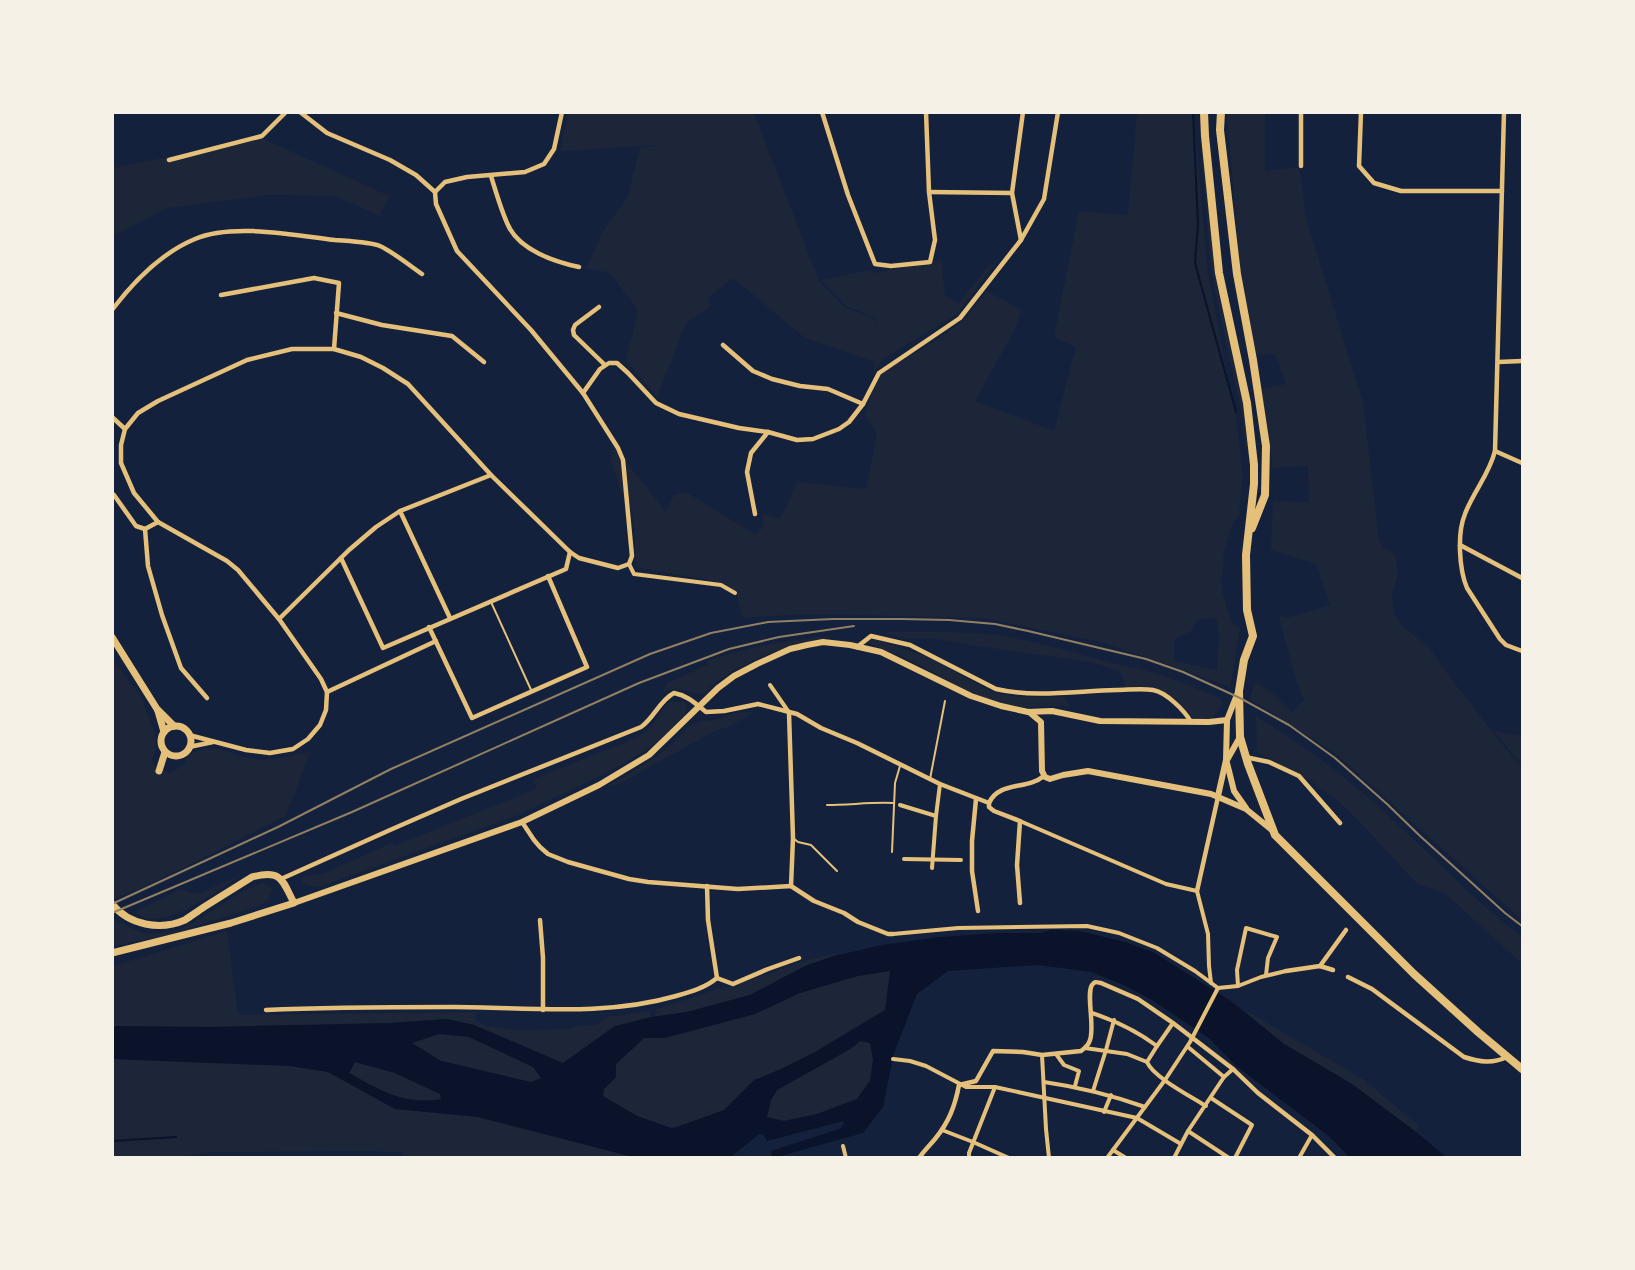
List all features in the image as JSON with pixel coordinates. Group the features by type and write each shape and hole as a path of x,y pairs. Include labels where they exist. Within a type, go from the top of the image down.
{"main road":[{"path":"1204,112 1219,273 1247,403 1254,465 1246,599 1253,636 1244,660 1239,691 1240,737 1245,757 1275,835 1403,963 1522,1068"},
{"path":"1221,112 1220,130 1237,274 1254,360 1266,446 1265,495 1248,538"},
{"path":"112,637 157,709 174,726 183,728 189,735 189,747 180,755 168,753 161,742 164,732 157,709"},
{"path":"164,732 174,726"},
{"path":"160,768 168,753"},
{"path":"112,904 128,918 147,925 163,925 184,920 252,878 265,874 281,879 294,903 231,923 112,953"}],"street":[{"path":"169,160 262,136 286,112"},
{"path":"300,112 327,133 390,160 416,175 435,192 436,204 457,251 531,330 583,393 618,448 623,460 632,544 629,564 634,574 721,585 735,593"},
{"path":"435,192 445,182 467,177 525,172 544,164 554,149 562,112"},
{"path":"822,112 848,195 875,264 891,266 930,262 935,240 929,192 926,112"},
{"path":"1021,240 1012,193 1023,112"},
{"path":"583,393 596,374 605,366 609,363 617,363 656,403 680,414 797,440 813,439 839,429 849,423 863,404 879,374 960,318 1021,240 1044,199 1058,112"},
{"path":"1300,112 1301,166"},
{"path":"1361,112 1359,166 1374,183 1401,191 1502,191"},
{"path":"1504,112 1495,452 1489,470 1465,512 1460,545 1463,579 1467,588 1500,639 1506,645 1522,651"},
{"path":"491,176 508,227 520,241 546,257 579,267"},
{"path":"929,192 1012,193"},
{"path":"112,310 134,284 164,256 195,239 213,234 268,232 379,245 422,274"},
{"path":"221,295 315,278 339,283 334,349"},
{"path":"599,307 575,325 573,330 574,335 605,366"},
{"path":"336,313 382,325 452,336 484,362"},
{"path":"723,345 753,371 790,384 828,389 863,404"},
{"path":"189,735 246,750 270,753 293,749 308,739 320,725 326,710 327,692 321,679 279,619 238,570 158,522 134,493 121,463 121,445 125,429 138,413 158,401 247,360 292,349 334,349 361,357 383,368 408,384 491,475 570,552 579,558 618,568 629,564"},
{"path":"1498,362 1522,361"},
{"path":"112,417 125,429"},
{"path":"755,514 747,472 751,453 768,432"},
{"path":"1495,452 1522,463"},
{"path":"279,619 376,527 400,512 491,475"},
{"path":"114,495 136,526 145,529 158,522"},
{"path":"400,512 450,618"},
{"path":"145,529 148,566 181,668 207,698"},
{"path":"1460,545 1522,578"},
{"path":"341,558 383,648 566,569 570,552"},
{"path":"429,627 472,718 587,667 548,576"},
{"path":"857,647 871,636 910,645 996,689 1011,693 1155,690 1185,712 1191,722"},
{"path":"327,692 436,641"},
{"path":"294,903 522,822 599,784 649,755 718,688 734,676 790,650 823,642 881,652 971,696 1028,712 1052,711 1100,721 1209,722 1227,720"},
{"path":"770,685 789,713 794,838 791,886"},
{"path":"1211,984 1208,934 1197,891 1226,760 1227,720 1239,691"},
{"path":"281,879 441,808 641,727 674,693 683,695 706,712 758,704 797,714 821,728 940,784 989,803"},
{"path":"1044,776 1041,722 1052,711"},
{"path":"1028,712 1041,722"},
{"path":"1240,737 1226,760 1233,791 1246,809"},
{"path":"189,747 216,742"},
{"path":"1245,757 1269,762 1299,776 1340,823"},
{"path":"1197,891 1166,884 1020,820 994,811 989,807 989,803 995,793 1008,787 1026,784 1044,776 1050,778 1088,771 1218,796 1246,809 1273,831"},
{"path":"932,868 940,784"},
{"path":"976,799 972,871 978,911"},
{"path":"900,805 936,816"},
{"path":"1020,820 1017,865 1020,903"},
{"path":"522,822 534,840 548,854 568,862 648,882 738,889 791,886 814,901 844,913 858,922 893,934 958,928 1087,926 1119,933 1157,948 1195,971 1217,989 1238,986 1266,975 1286,971 1320,966 1333,970"},
{"path":"904,859 961,860"},
{"path":"707,886 708,920 717,978"},
{"path":"540,920 543,1010"},
{"path":"1238,986 1237,970 1246,928 1276,937 1268,958 1266,975"},
{"path":"1320,966 1346,930"},
{"path":"717,978 733,984 799,958"},
{"path":"1348,977 1372,990 1464,1057 1480,1062 1496,1062 1507,1057"},
{"path":"266,1010 477,1007 567,1011 650,1003 708,985 717,978"},
{"path":"959,1084 976,1081 993,1051 1042,1055 1081,1052 1091,1039 1091,990 1093,984 1101,982 1138,999 1173,1023 1233,1069 1258,1093 1312,1135 1335,1158"},
{"path":"1107,1158 1189,1045 1217,989"},
{"path":"1092,1013 1114,1020 1139,1033 1157,1046"},
{"path":"1093,1091 1114,1020"},
{"path":"1147,1062 1173,1023"},
{"path":"1189,1045 1224,1077"},
{"path":"1085,1048 1127,1054 1147,1062 1148,1066 1165,1080 1206,1106"},
{"path":"1056,1054 1064,1065 1079,1071 1075,1086"},
{"path":"1042,1055 1049,1158"},
{"path":"893,1059 910,1060 926,1066 966,1087 995,1088 1137,1118 1181,1144"},
{"path":"1174,1158 1188,1131 1224,1077 1233,1069"},
{"path":"1044,1082 1075,1086 1112,1095 1145,1107"},
{"path":"919,1158 942,1130 953,1112 959,1084"},
{"path":"969,1158 969,1152 995,1088"},
{"path":"1104,1112 1112,1095"},
{"path":"1211,1098 1252,1125 1235,1158"},
{"path":"942,1130 1008,1158"},
{"path":"1188,1131 1229,1158"},
{"path":"1299,1158 1312,1135"},
{"path":"843,1146 846,1158"},
{"path":"1113,1150 1126,1158"}],"lane":[{"path":"490,601 532,692"},
{"path":"930,779 945,701"},
{"path":"892,852 895,783 900,765"},
{"path":"827,805 894,804"},
{"path":"794,838 798,842 811,845 837,871"}],"shaded area":[{"path":"568,113 754,113 819,281 843,306 876,320 871,335 877,319 845,305 821,280 871,270 876,273 941,260 945,295 958,304 990,264 995,264 957,314 880,361 873,375 875,362 805,338 733,278 709,297 710,307 686,323 657,397 626,361 638,310 610,273 586,268 603,231 627,198 640,148 660,145 560,151"},
{"path":"1137,113 1194,113 1207,267 1235,407 1243,476 1239,515 1232,524 1224,552 1221,585 1233,624 1240,628 1230,688 1101,642 988,619 806,614 743,618 736,593 719,582 636,567 634,522 630,502 622,494 610,458 614,447 666,512 674,495 686,492 756,535 763,527 763,514 780,519 798,482 866,489 877,433 865,416 879,379 894,364 916,353 955,326 987,291 1021,310 1015,329 975,401 1054,431 1076,347 1054,337 1079,211 1128,215","holes":["1216,618 1219,634 1217,670 1174,661 1174,640 1191,631 1197,620"]},
{"path":"1200,113 1202,113 1213,257 1245,414 1248,450 1246,451 1242,415 1210,258"},
{"path":"1227,113 1265,113 1265,171 1299,167 1306,218 1363,403 1379,541 1384,548 1395,554 1398,574 1392,595 1394,614 1404,627 1431,650 1500,742 1522,764 1522,920 1336,754 1250,699 1255,682 1272,693 1292,713 1304,700 1294,674 1279,616 1287,618 1330,605 1316,564 1271,550 1273,501 1309,502 1308,466 1273,468 1261,389 1286,384 1275,354 1255,355 1240,270"},
{"path":"262,138 389,196 379,216 336,196 267,195 167,208 113,236 113,168"},
{"path":"886,632 969,633 1027,641 1143,670 1184,683 1220,698 1223,704 1211,720 1194,719 1169,696 1147,687 1125,687 1121,672 1098,664 936,639 904,638"},
{"path":"834,636 767,654 729,673 705,693 679,689 663,691 667,683 708,665 707,661 770,644"},
{"path":"871,638 929,657 997,693 1016,697 1065,697 1070,707 1018,707 983,698 905,658 867,642"},
{"path":"112,658 141,697 155,733 156,748 151,763 170,774 186,763 185,759 203,749 219,749 255,759 310,752 286,816 113,900"},
{"path":"670,702 684,702 687,708 685,715 645,751 604,774 521,814 319,887 302,883 301,877 324,873 392,843 394,846 536,789 534,779 638,737 649,729"},
{"path":"753,712 731,726 715,731 615,786 607,785 654,758 670,746 688,727 700,721 715,720 734,713"},
{"path":"1256,716 1306,749 1352,784 1522,937 1522,964 1446,894 1417,884 1339,802 1311,781 1258,753"},
{"path":"1493,731 1522,736 1522,763 1520,762"},
{"path":"240,876 183,911 158,918 146,918 134,912 181,889 198,893"},
{"path":"263,883 273,890 261,905 169,935 113,946 113,918 141,932 166,933 194,922 249,888"},
{"path":"1051,930 1080,931 1125,942 1153,952 1231,1001 1284,1044 1352,1084 1446,1157 1349,1157 1322,1131 1235,1065 1210,1039 1152,1000 1126,986 1091,972 1038,965 948,971 917,994 894,1053 883,1107 863,1133 777,1157 772,1157 771,1151 842,1128 844,1121 767,1141 763,1134 758,1135 731,1157 633,1157 478,1117 395,1109 328,1072 290,1066 113,1059 113,1026 211,1027 390,1023 446,1019 474,1025 563,1063 615,1026 651,1017 687,1012 750,995 805,966 834,956 882,945 939,937 1040,933","holes":["890,971 885,1010 815,1052 754,1080 724,1110 671,1128 637,1116 603,1096 604,1089 616,1077 616,1064 644,1038 664,1038 755,1014 800,993 858,976","439,1034 469,1037 533,1067 541,1078 531,1082 441,1061 412,1043","860,1041 870,1043 873,1060 870,1081 857,1099 817,1114 784,1121 767,1117 771,1100 777,1090 852,1048","355,1062 395,1073 440,1094 441,1099 415,1100 393,1095 349,1073"]},
{"path":"227,931 238,1015 476,1012 476,1020 486,1026 517,1030 569,1029 596,1025 607,1017 650,1011 651,1017 612,1028 563,1063 474,1025 446,1019 390,1023 211,1027 113,1026 113,966"},
{"path":"837,953 805,966 750,995 687,1012 656,1017 654,1010 739,984 803,961"},
{"path":"891,970 885,1010 815,1052 754,1080 724,1110 672,1128 637,1116 603,1096 604,1089 616,1077 616,1064 644,1038 665,1038 755,1014 800,993 858,975"},
{"path":"1248,1012 1363,1079 1419,1126 1416,1132 1352,1084 1284,1044 1246,1013"},
{"path":"439,1034 469,1036 533,1067 542,1079 531,1082 441,1061 412,1043"},
{"path":"860,1041 871,1043 873,1060 870,1081 857,1099 817,1114 784,1121 767,1117 771,1100 777,1090 852,1048"},
{"path":"113,1059 290,1066 328,1072 395,1109 478,1117 633,1157 403,1158 403,1153 369,1151 214,1152 178,1157 113,1158"},
{"path":"355,1062 395,1073 440,1094 441,1099 415,1100 382,1091 349,1073"}],"waterway":[{"path":"1193,112 1198,224 1195,263 1236,412"},
{"path":"112,1141 176,1137"}],"railway":[{"path":"112,904 278,827 391,769 650,654 711,633 768,622 901,619 995,624 1028,631 1146,659 1183,672 1240,698 1289,725 1335,758 1522,926"},
{"path":"112,913 352,812 639,683 729,649 779,637 854,626"}]}
